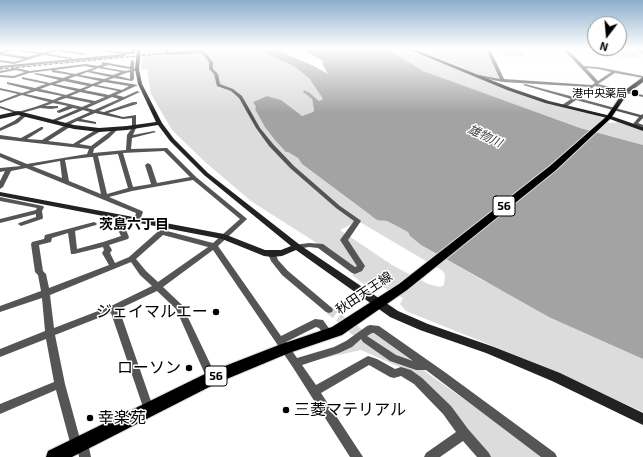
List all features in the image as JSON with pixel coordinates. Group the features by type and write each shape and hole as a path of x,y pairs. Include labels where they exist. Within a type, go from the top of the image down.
{"main road":[{"name":"秋田天王線","path":"54,457 81,449 148,410 281,345 337,331 403,287 553,168 606,120 615,110 626,92 642,81"}],"street":[{"path":"22,70 30,72"},
{"path":"0,77 14,77 30,72 45,70"},
{"path":"0,86 47,70"},
{"path":"50,70 135,86 52,122"},
{"path":"82,70 132,79 133,70"},
{"path":"115,70 125,72"},
{"path":"0,117 38,107 129,70"},
{"path":"134,70 159,123 172,140 206,174 297,247 394,314 424,327 490,350 556,377 643,419"},
{"path":"0,194 224,237 264,253 282,253 297,247 309,245 320,246 355,271 359,269 361,266 344,240 358,221 338,207 292,167 270,145 258,128 241,97 232,90 218,85 216,74 212,70"},
{"path":"462,70 509,89 606,120 643,129"},
{"path":"498,70 503,81"},
{"path":"585,70 596,85"},
{"path":"609,70 642,81"},
{"path":"0,102 86,71"},
{"path":"564,106 615,71"},
{"path":"36,74 122,91"},
{"path":"471,74 503,81 596,85 643,96"},
{"path":"23,78 124,98"},
{"path":"515,81 574,99 643,116"},
{"path":"8,83 97,103"},
{"path":"0,89 123,118 134,116 134,128 130,137 128,151"},
{"path":"43,142 77,120 138,92"},
{"path":"5,100 15,102"},
{"path":"104,113 111,109 135,103"},
{"path":"59,112 73,106"},
{"path":"0,107 8,108 25,115 67,126 99,130 134,128 159,123"},
{"path":"38,107 56,107"},
{"path":"0,113 8,108"},
{"path":"0,130 16,122 25,115"},
{"path":"643,116 634,124 643,126"},
{"path":"77,120 94,123"},
{"path":"23,139 41,128"},
{"path":"0,137 92,148 115,129"},
{"path":"74,145 99,130"},
{"path":"130,137 154,132"},
{"path":"92,148 92,155 104,193 103,197"},
{"path":"0,170 8,170 62,159 92,155 167,149 194,178 244,219 214,246 157,286 114,308 0,352"},
{"path":"120,152 131,189"},
{"path":"0,155 140,212 137,220"},
{"path":"62,159 66,182"},
{"path":"148,165 155,185"},
{"path":"0,187 8,170"},
{"path":"103,197 131,189 194,178"},
{"path":"0,199 41,207 39,211 40,218 21,224"},
{"path":"0,221 39,211"},
{"path":"81,449 60,384 50,333 46,293 42,274 39,272 35,244 48,240 48,236 94,224"},
{"path":"0,309 46,293 132,259 168,226"},
{"path":"71,230 74,252 125,237 123,232"},
{"path":"161,232 214,246 281,345 295,363 357,457"},
{"path":"105,244 108,250 106,253 113,266"},
{"path":"272,254 275,261 286,273 329,310"},
{"path":"132,259 142,273 180,307 212,378"},
{"path":"114,308 148,410"},
{"path":"295,363 336,350 349,344 370,330 376,329 551,457"},
{"path":"366,339 380,350 407,364 427,366"},
{"path":"314,392 368,360 374,362 384,370 394,374 401,371 407,373 418,381 447,410 464,433 485,457"},
{"path":"0,409 60,384"},
{"path":"430,457 464,433"}],"shaded area":[{"path":"147,70 299,70 309,78 323,99 319,101 310,93 307,95 312,99 313,112 302,116 286,105 267,96 253,102 256,107 255,109 288,152 298,158 302,164 370,215 387,221 408,232 410,236 421,245 484,281 643,359 643,412 525,359 406,311 400,304 403,298 385,288 370,288 352,275 355,272 315,242 251,201 205,162 172,130 151,94","holes":["358,221 443,271 445,275 444,285 440,287 428,284 392,265 340,230"]},
{"path":"421,70 460,70 503,88 565,108 598,116 603,118 601,120 610,123 619,122 643,130 643,145 580,128"},
{"path":"466,70 496,70 501,80 480,76"},
{"path":"376,333 430,375 545,457 490,457 417,375 361,350 316,360 364,334"}],"water":[{"name":"雄物川","path":"299,70 322,70 328,74 326,70 422,70 580,128 643,145 643,359 549,317 421,245 410,236 408,232 387,221 377,220 302,164 298,158 286,152 265,127 255,109 256,107 253,102 267,96 281,100 302,116 313,112 312,99 303,92 304,90 319,101 323,99 309,78"}],"tunnel":[{"path":"329,310 353,329"},
{"path":"352,328 365,338"}],"place":[{"name":"港中央薬局","path":"635,93"},
{"name":"ジェイマルエー","path":"216,312"},
{"name":"ローソン","path":"189,368"},
{"name":"三菱マテリアル","path":"286,410"},
{"name":"幸楽苑","path":"90,418"}],"district":[{"name":"茨島六丁目","path":"134,224"}]}
